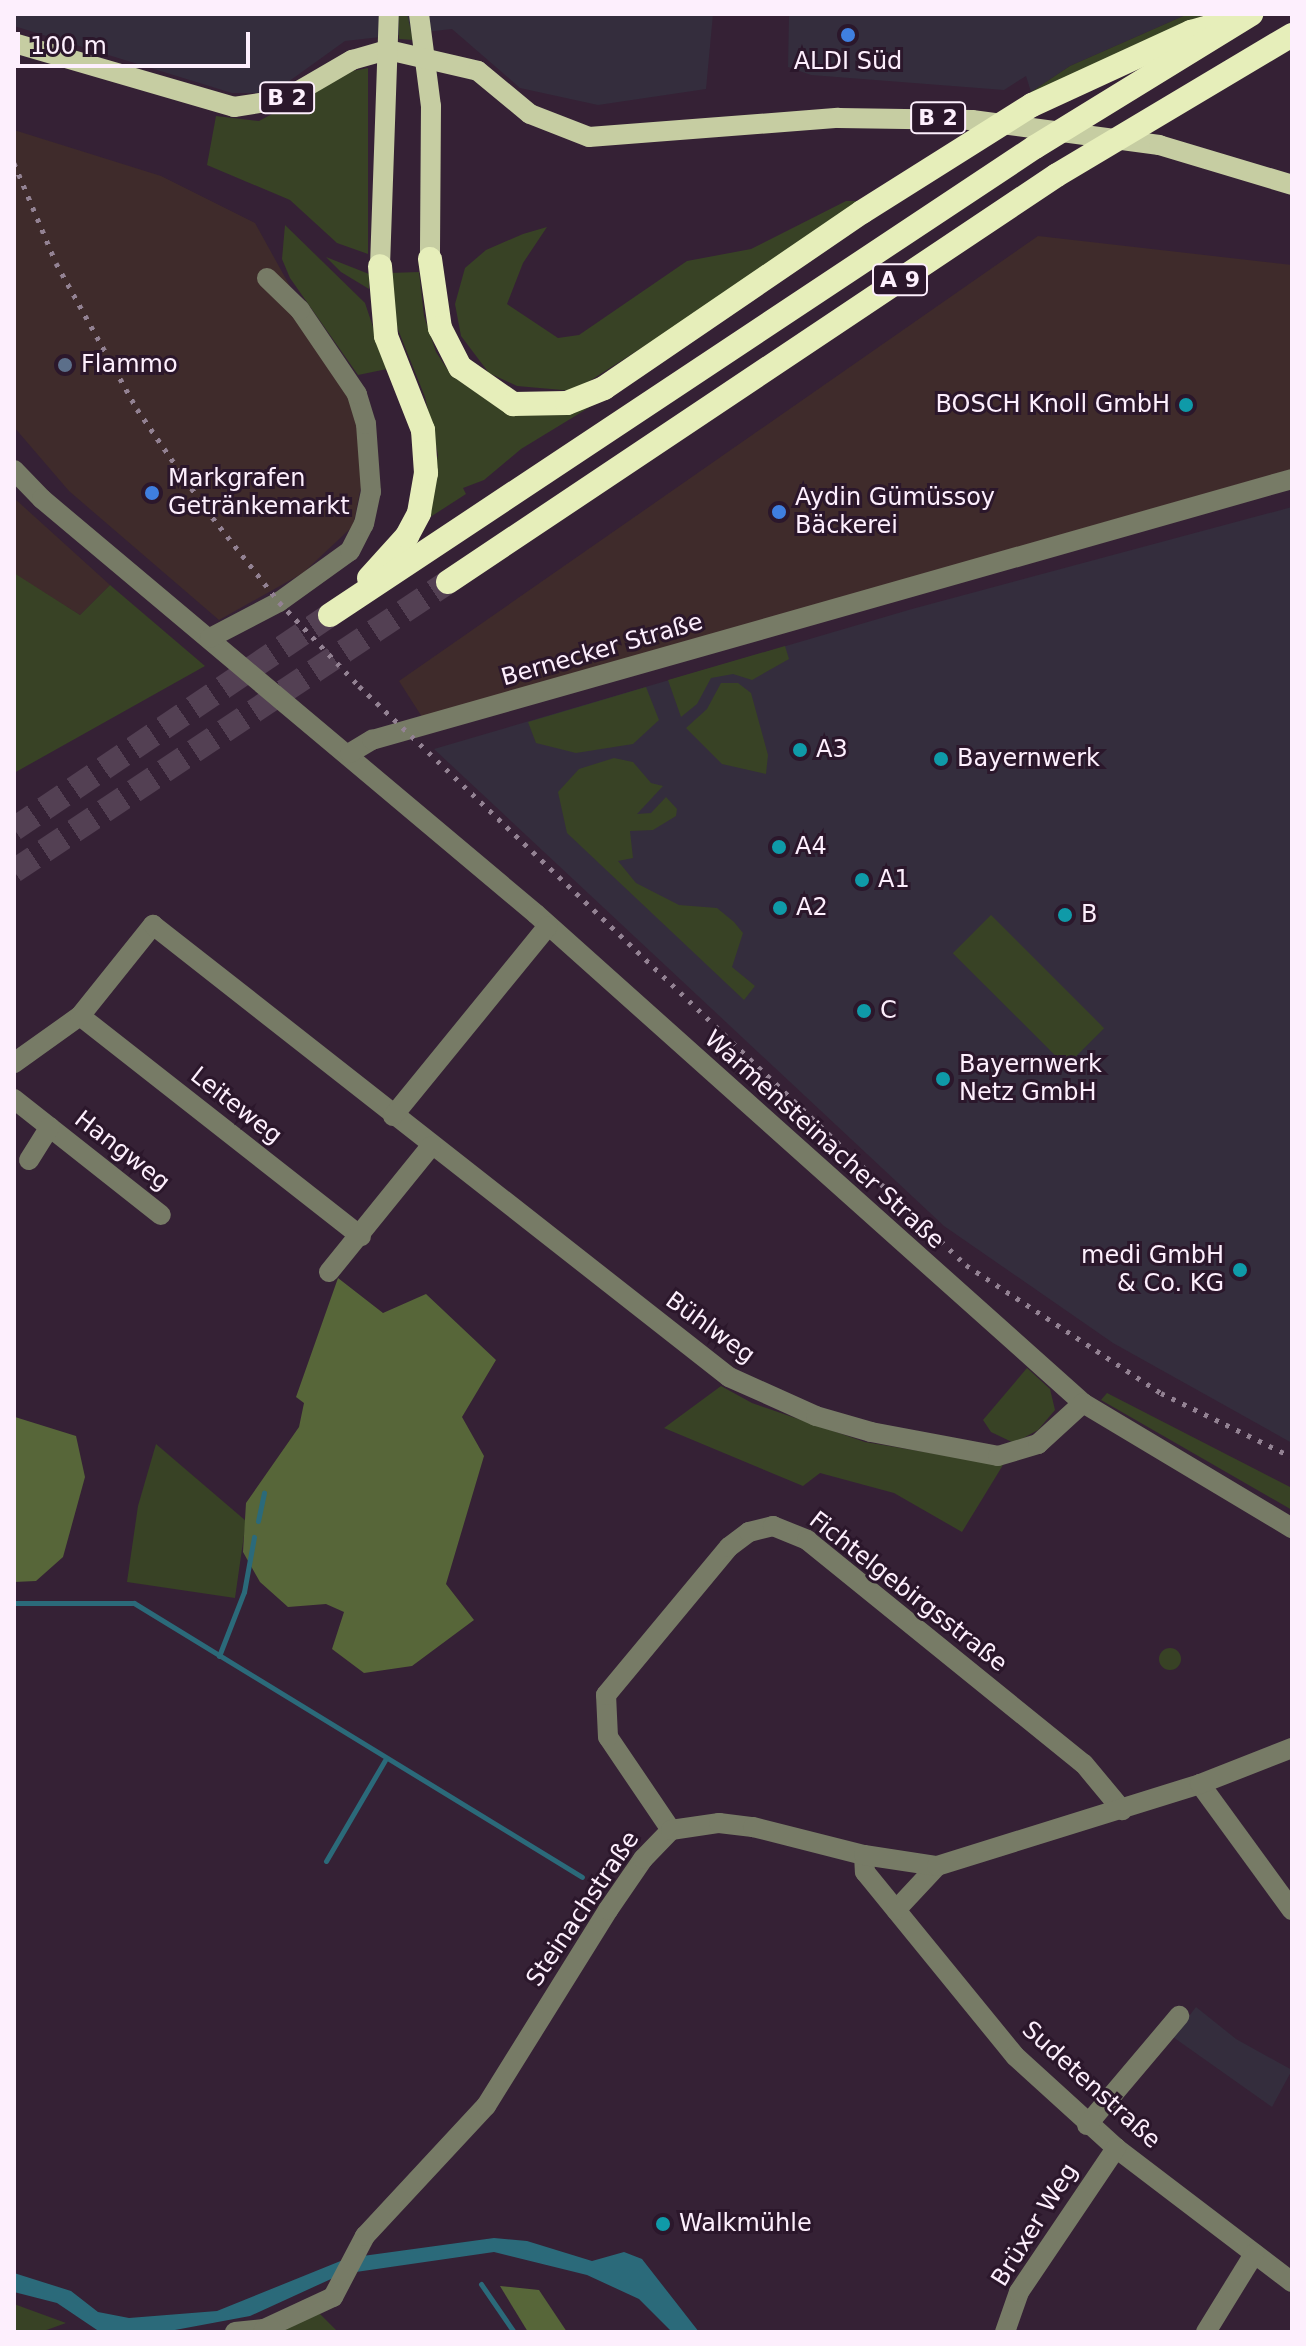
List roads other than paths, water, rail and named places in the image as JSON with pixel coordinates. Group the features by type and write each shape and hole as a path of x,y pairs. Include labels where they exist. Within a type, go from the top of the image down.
{"highway":[{"path":"430,259 440,328 460,367 513,404 567,403 630,371 862,212 1032,105 1191,32 1248,16"},
{"name":"A 9","path":"380,266 386,336 426,450 424,495 407,536 330,615 1035,147 1248,16"},
{"name":"A 9","path":"448,582 1057,175 1292,35"}],"main road":[{"path":"380,266 389,14"},
{"path":"419,14 427,55 430,259"},
{"name":"B 2","path":"14,43 234,107 271,104 352,60 388,50 427,55 478,71 530,114 574,134 613,138 698,128 838,118 935,118 1057,128 1175,149 1292,185"}],"street":[{"path":"210,638 279,602 350,551 364,524 371,492 366,424 357,394 308,320 267,278"},
{"path":"14,470 350,753"},
{"name":"Bernecker Straße","path":"350,753 372,740 1292,479"},
{"name":"Warmensteinacher Straße","path":"350,753 1083,1403 1292,1528"},
{"name":"Bühlweg","path":"80,1016 153,925 719,1370 766,1396 871,1432 998,1456 1038,1444 1083,1403"},
{"path":"393,1116 548,926"},
{"path":"14,1063 80,1016"},
{"name":"Leiteweg","path":"80,1016 361,1236"},
{"name":"Hangweg","path":"14,1099 161,1215"},
{"name":"Hangweg","path":"29,1160 50,1127"},
{"path":"329,1272 431,1146"},
{"name":"Fichtelgebirgsstraße","path":"671,1830 608,1737 606,1695 733,1543 773,1526 807,1540 1084,1764 1122,1810"},
{"name":"Steinachstraße","path":"235,2332 265,2330 333,2297 365,2236 486,2106 608,1910 643,1859 671,1830 719,1823 753,1827 864,1855 937,1866 1122,1810 1292,1748"},
{"path":"1200,1784 1292,1910"},
{"name":"Sudetenstraße","path":"864,1855 865,1872 1015,2056 1087,2125 1292,2282"},
{"path":"896,1910 937,1866"},
{"path":"1087,2125 1179,2016"},
{"name":"Brüxer Weg","path":"1005,2332 1019,2292 1116,2148"},
{"path":"1206,2332 1254,2254"}],"water":[{"path":"494,2238 527,2241 592,2261 624,2252 642,2259 699,2332 672,2332 639,2299 587,2275 494,2252 342,2274 250,2316 175,2330 100,2332 57,2303 14,2292 14,2273 71,2291 98,2312 129,2318 217,2311 348,2258"}],"waterway":[{"path":"258,1521 264,1493"},
{"path":"219,1656 244,1592 254,1537"},
{"path":"14,1603 134,1603 582,1877"},
{"path":"326,1861 385,1760"},
{"path":"481,2284 514,2332"}],"tunnel":[{"path":"14,871 448,582"},
{"path":"14,829 330,615"}],"railway":[{"path":"14,163 56,263 137,409 205,508 279,602 359,686 966,1265 1161,1393 1292,1457"}],"place":[{"name":"ALDI Süd","path":"848,35"},
{"name":"Flammo","path":"65,365"},
{"name":"BOSCH Knoll GmbH","path":"1186,405"},
{"name":"Markgrafen Getränkemarkt","path":"152,493"},
{"name":"Aydin Gümüssoy Bäckerei","path":"779,512"},
{"name":"A3","path":"800,750"},
{"name":"Bayernwerk","path":"941,759"},
{"name":"A4","path":"779,847"},
{"name":"A1","path":"862,880"},
{"name":"A2","path":"780,908"},
{"name":"B","path":"1065,915"},
{"name":"C","path":"864,1011"},
{"name":"Bayernwerk Netz GmbH","path":"943,1079"},
{"name":"medi GmbH & Co. KG","path":"1240,1270"},
{"name":"Walkmühle","path":"663,2224"}]}
